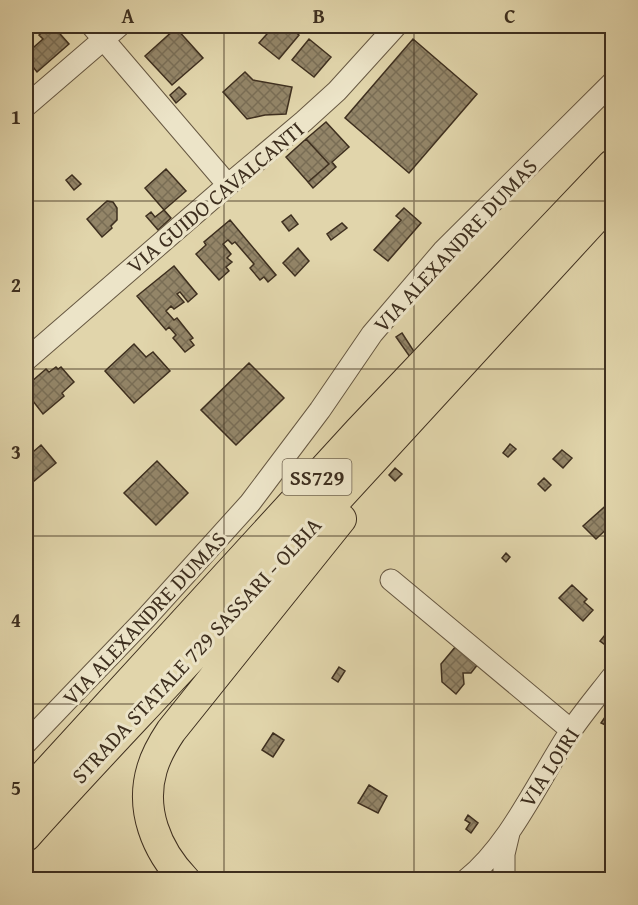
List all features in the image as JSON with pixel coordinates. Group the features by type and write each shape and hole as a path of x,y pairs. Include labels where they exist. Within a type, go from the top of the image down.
{"highway":[{"name":"STRADA STATALE 729 SASSARI - OLBIA","path":"26,795 367,423 612,165"},
{"name":"STRADA STATALE 729 SASSARI - OLBIA","path":"26,836 612,200"},
{"path":"185,879 162,852 153,832 149,814 151,770 158,752 185,713 477,348"}],"street":[{"name":"VIA GUIDO CAVALCANTI","path":"26,360 304,122 337,91 396,26"},
{"path":"26,106 104,30 228,185"},
{"name":"VIA ALEXANDRE DUMAS","path":"26,743 146,618 250,503 320,410 372,334 443,251 612,83"},
{"path":"391,580 571,730"},
{"name":"VIA LOIRI","path":"466,879 480,868 510,830 571,730 612,677"},
{"name":"VIA LOIRI","path":"504,879 504,854 510,830"}],"building":[{"path":"53,26 69,44 37,72 26,58 26,54 43,39 39,35"},
{"path":"274,26 288,26 299,35 279,59 259,43"},
{"path":"176,28 203,58 172,85 145,56"},
{"path":"309,39 331,57 314,77 292,60"},
{"path":"413,39 477,94 409,173 345,118"},
{"path":"245,72 253,80 292,87 286,114 247,119 223,92"},
{"path":"179,87 186,94 176,103 170,95"},
{"path":"326,122 349,147 332,162 336,167 313,188 308,182 329,164 306,139"},
{"path":"306,139 329,164 308,182 286,157"},
{"path":"166,169 186,191 164,210 145,188"},
{"path":"72,175 81,184 74,190 66,180"},
{"path":"107,201 113,202 117,208 117,220 102,237 87,219"},
{"path":"404,208 421,223 388,261 374,250 401,220 396,216"},
{"path":"164,210 171,218 158,230 146,216 151,212 155,217"},
{"path":"291,215 298,224 289,231 282,222"},
{"path":"230,220 276,275 268,282 264,277 260,280 250,268 254,264 235,242 232,244 228,240 223,244 231,254 227,258 232,262 226,267 229,271 219,280 196,254 206,245 204,242"},
{"path":"342,223 347,228 331,240 327,234"},
{"path":"298,248 309,261 295,276 283,263"},
{"path":"174,266 197,294 188,302 180,292 177,294 184,302 174,309 171,306 166,311 174,320 177,318 193,338 190,340 194,345 185,352 173,338 176,335 169,327 166,330 137,296"},
{"path":"402,333 415,353 410,357 396,337"},
{"path":"134,344 146,357 153,352 170,371 134,403 105,371"},
{"path":"249,363 284,398 236,445 201,410"},
{"path":"56,367 58,369 61,367 74,382 62,393 64,396 43,414 26,389 46,369 49,372"},
{"path":"510,444 516,449 508,457 503,453"},
{"path":"41,445 56,463 28,486 26,484 26,458"},
{"path":"562,450 572,458 563,468 553,459"},
{"path":"157,461 188,493 156,525 124,493"},
{"path":"395,468 402,474 395,481 389,475"},
{"path":"544,478 551,485 545,491 538,484"},
{"path":"611,501 612,524 596,539 583,526"},
{"path":"506,553 510,557 506,562 502,558"},
{"path":"572,585 587,599 584,602 593,610 583,621 559,598"},
{"path":"609,630 612,633 612,642 608,647 600,641"},
{"path":"456,646 478,664 471,673 463,673 464,684 456,694 442,682 441,664"},
{"path":"339,667 345,671 338,682 332,678"},
{"path":"612,707 612,728 601,723"},
{"path":"273,733 284,740 273,757 262,750"},
{"path":"369,785 387,796 378,813 358,803"},
{"path":"468,815 478,823 471,833 466,829 470,823 465,820"}]}
